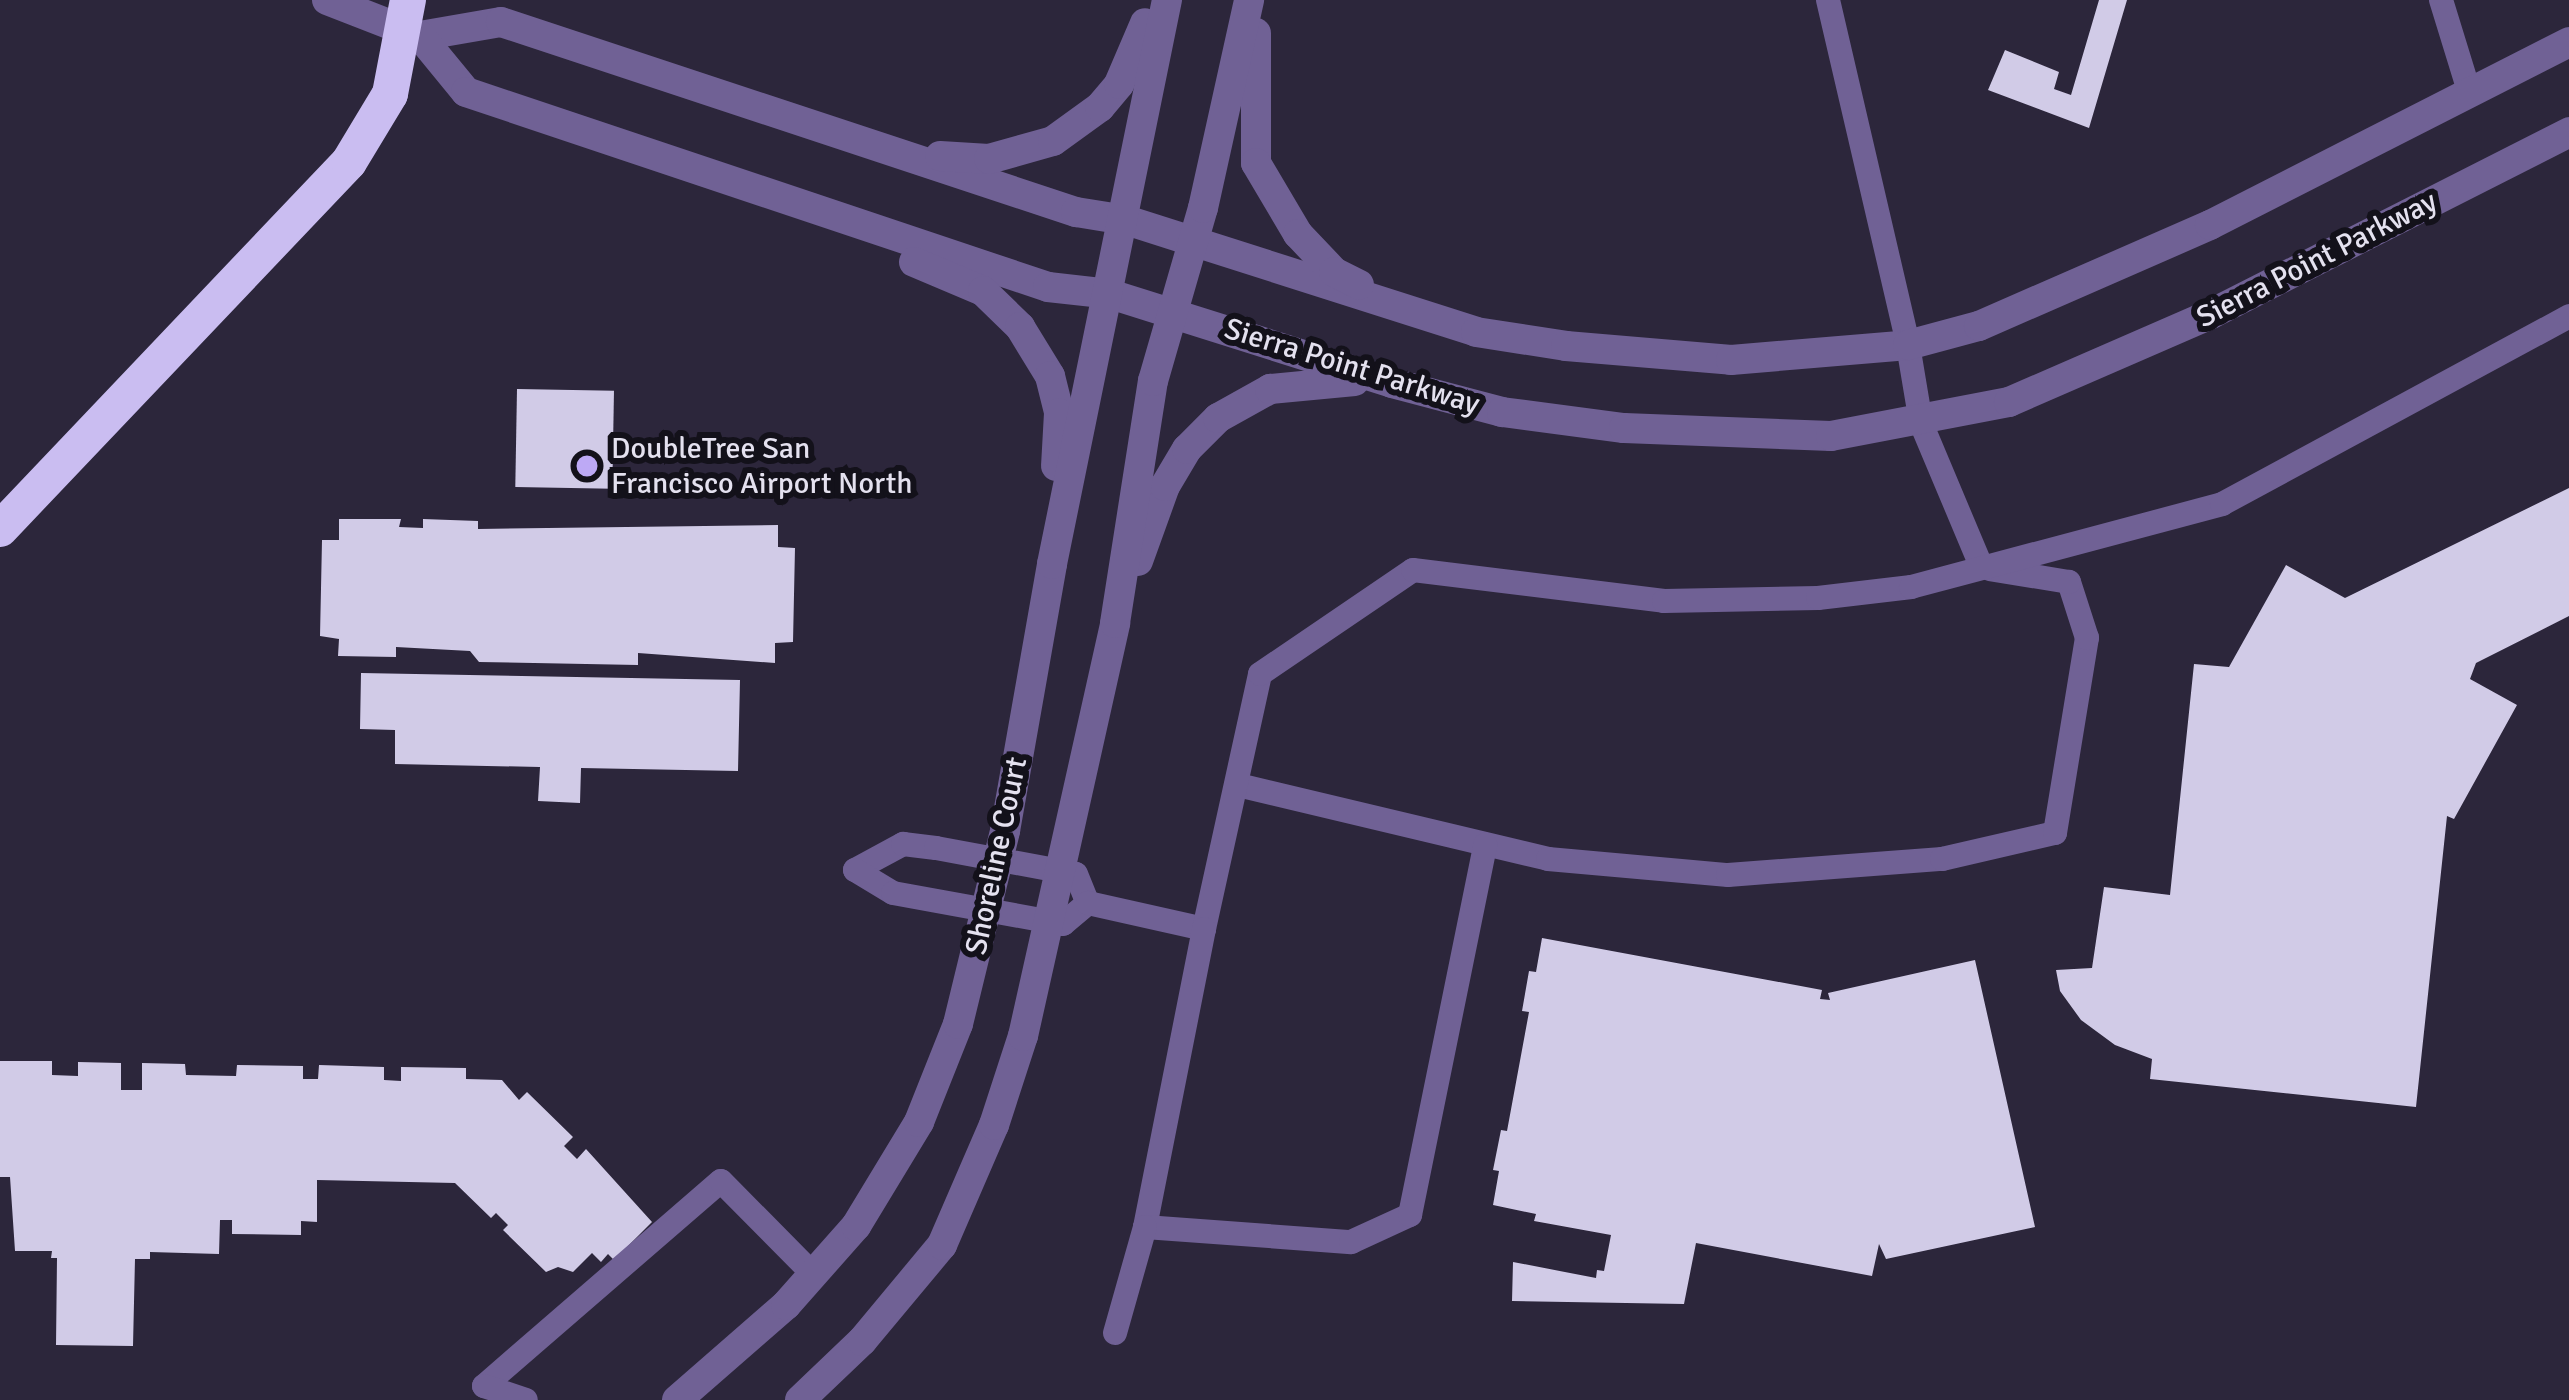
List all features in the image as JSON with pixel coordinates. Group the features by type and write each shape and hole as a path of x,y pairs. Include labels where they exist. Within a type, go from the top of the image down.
{"highway":[{"path":"0,529 373,130 390,94 410,22"}],"street":[{"name":"Sierra Point Parkway","path":"327,0 410,22 466,92 1059,291 1110,294 1392,383 1502,412 1624,428 1831,436 1921,423 2009,402 2211,314 2569,132"},
{"path":"899,154 989,159 1053,141 1100,106 1119,84 1135,56 1152,0"},
{"name":"Shoreline Court","path":"677,1400 814,1275 856,1226 919,1122 958,1024 998,857 1052,564 1126,220 1167,0"},
{"path":"800,1400 862,1341 942,1245 994,1125 1052,922 1115,623 1143,433 1253,0"},
{"path":"1253,0 1256,164 1278,206 1334,272 1476,332"},
{"path":"410,22 501,22 1076,212 1126,220 1476,332 1565,346 1731,360 1908,345 1979,326 2210,225 2569,42"},
{"path":"745,187 775,209 983,291 1020,327 1050,376 1059,413 1052,564"},
{"path":"1115,623 1165,486 1186,449 1218,418 1270,389 1318,381 1392,383"}],"lane":[{"path":"1828,0 1908,345 1921,423 1982,568"},
{"path":"2440,0 2470,91"},
{"path":"1115,1333 1144,1227 1260,674 1413,570 1664,601 1818,598 1911,587 2222,504 2569,316"},
{"path":"1238,784 1548,860 1728,875 1942,859 2055,833 2087,638 2069,582 1982,568"},
{"path":"903,844 998,857 1076,874 1088,903 1064,924 893,893 855,870 903,844"},
{"path":"1144,1227 1351,1242 1410,1215 1485,844"},
{"path":"1088,903 1204,929"},
{"path":"484,1393 721,1181 814,1275"},
{"path":"484,1393 526,1400"}],"building":[{"path":"2099,0 2127,0 2089,128 1988,90 2005,50 2059,72 2054,89 2071,95"},
{"path":"517,389 614,391 612,489 515,487"},
{"path":"2569,488 2569,616 2476,663 2470,679 2517,705 2454,819 2447,816 2416,1107 2150,1079 2152,1059 2115,1045 2081,1020 2060,991 2056,970 2092,968 2104,887 2170,895 2194,664 2229,667 2286,565 2345,598"},
{"path":"339,519 401,519 399,527 423,528 423,519 478,521 478,529 778,525 778,547 795,548 793,642 775,643 775,663 638,653 638,665 479,662 470,651 396,647 396,657 338,656 339,639 320,636 322,540 339,540"},
{"path":"361,673 740,680 738,771 581,768 580,803 538,801 540,767 395,764 395,730 360,729"},
{"path":"1542,938 1822,990 1820,999 1830,1000 1828,993 1975,960 2035,1227 1886,1259 1879,1244 1872,1276 1696,1243 1684,1304 1512,1301 1513,1262 1596,1278 1597,1270 1604,1271 1611,1235 1534,1221 1536,1214 1493,1205 1499,1171 1493,1170 1501,1130 1507,1131 1529,1012 1522,1011 1529,971 1536,972"},
{"path":"0,1061 52,1061 52,1075 78,1076 78,1062 121,1063 121,1090 142,1090 142,1063 185,1064 186,1075 236,1076 237,1065 303,1066 303,1079 318,1079 319,1065 384,1067 384,1080 401,1081 401,1067 466,1068 466,1079 502,1080 519,1100 527,1092 573,1137 564,1146 577,1159 586,1149 652,1222 614,1260 608,1254 601,1262 592,1253 573,1272 558,1267 546,1272 503,1230 508,1225 496,1213 491,1218 455,1183 317,1180 317,1222 301,1221 301,1235 232,1234 232,1220 220,1220 219,1254 150,1252 150,1259 135,1259 133,1346 56,1345 57,1258 51,1258 52,1251 15,1251 10,1177 0,1177"}],"place":[{"name":"DoubleTree San Francisco Airport North","path":"587,466"}]}
